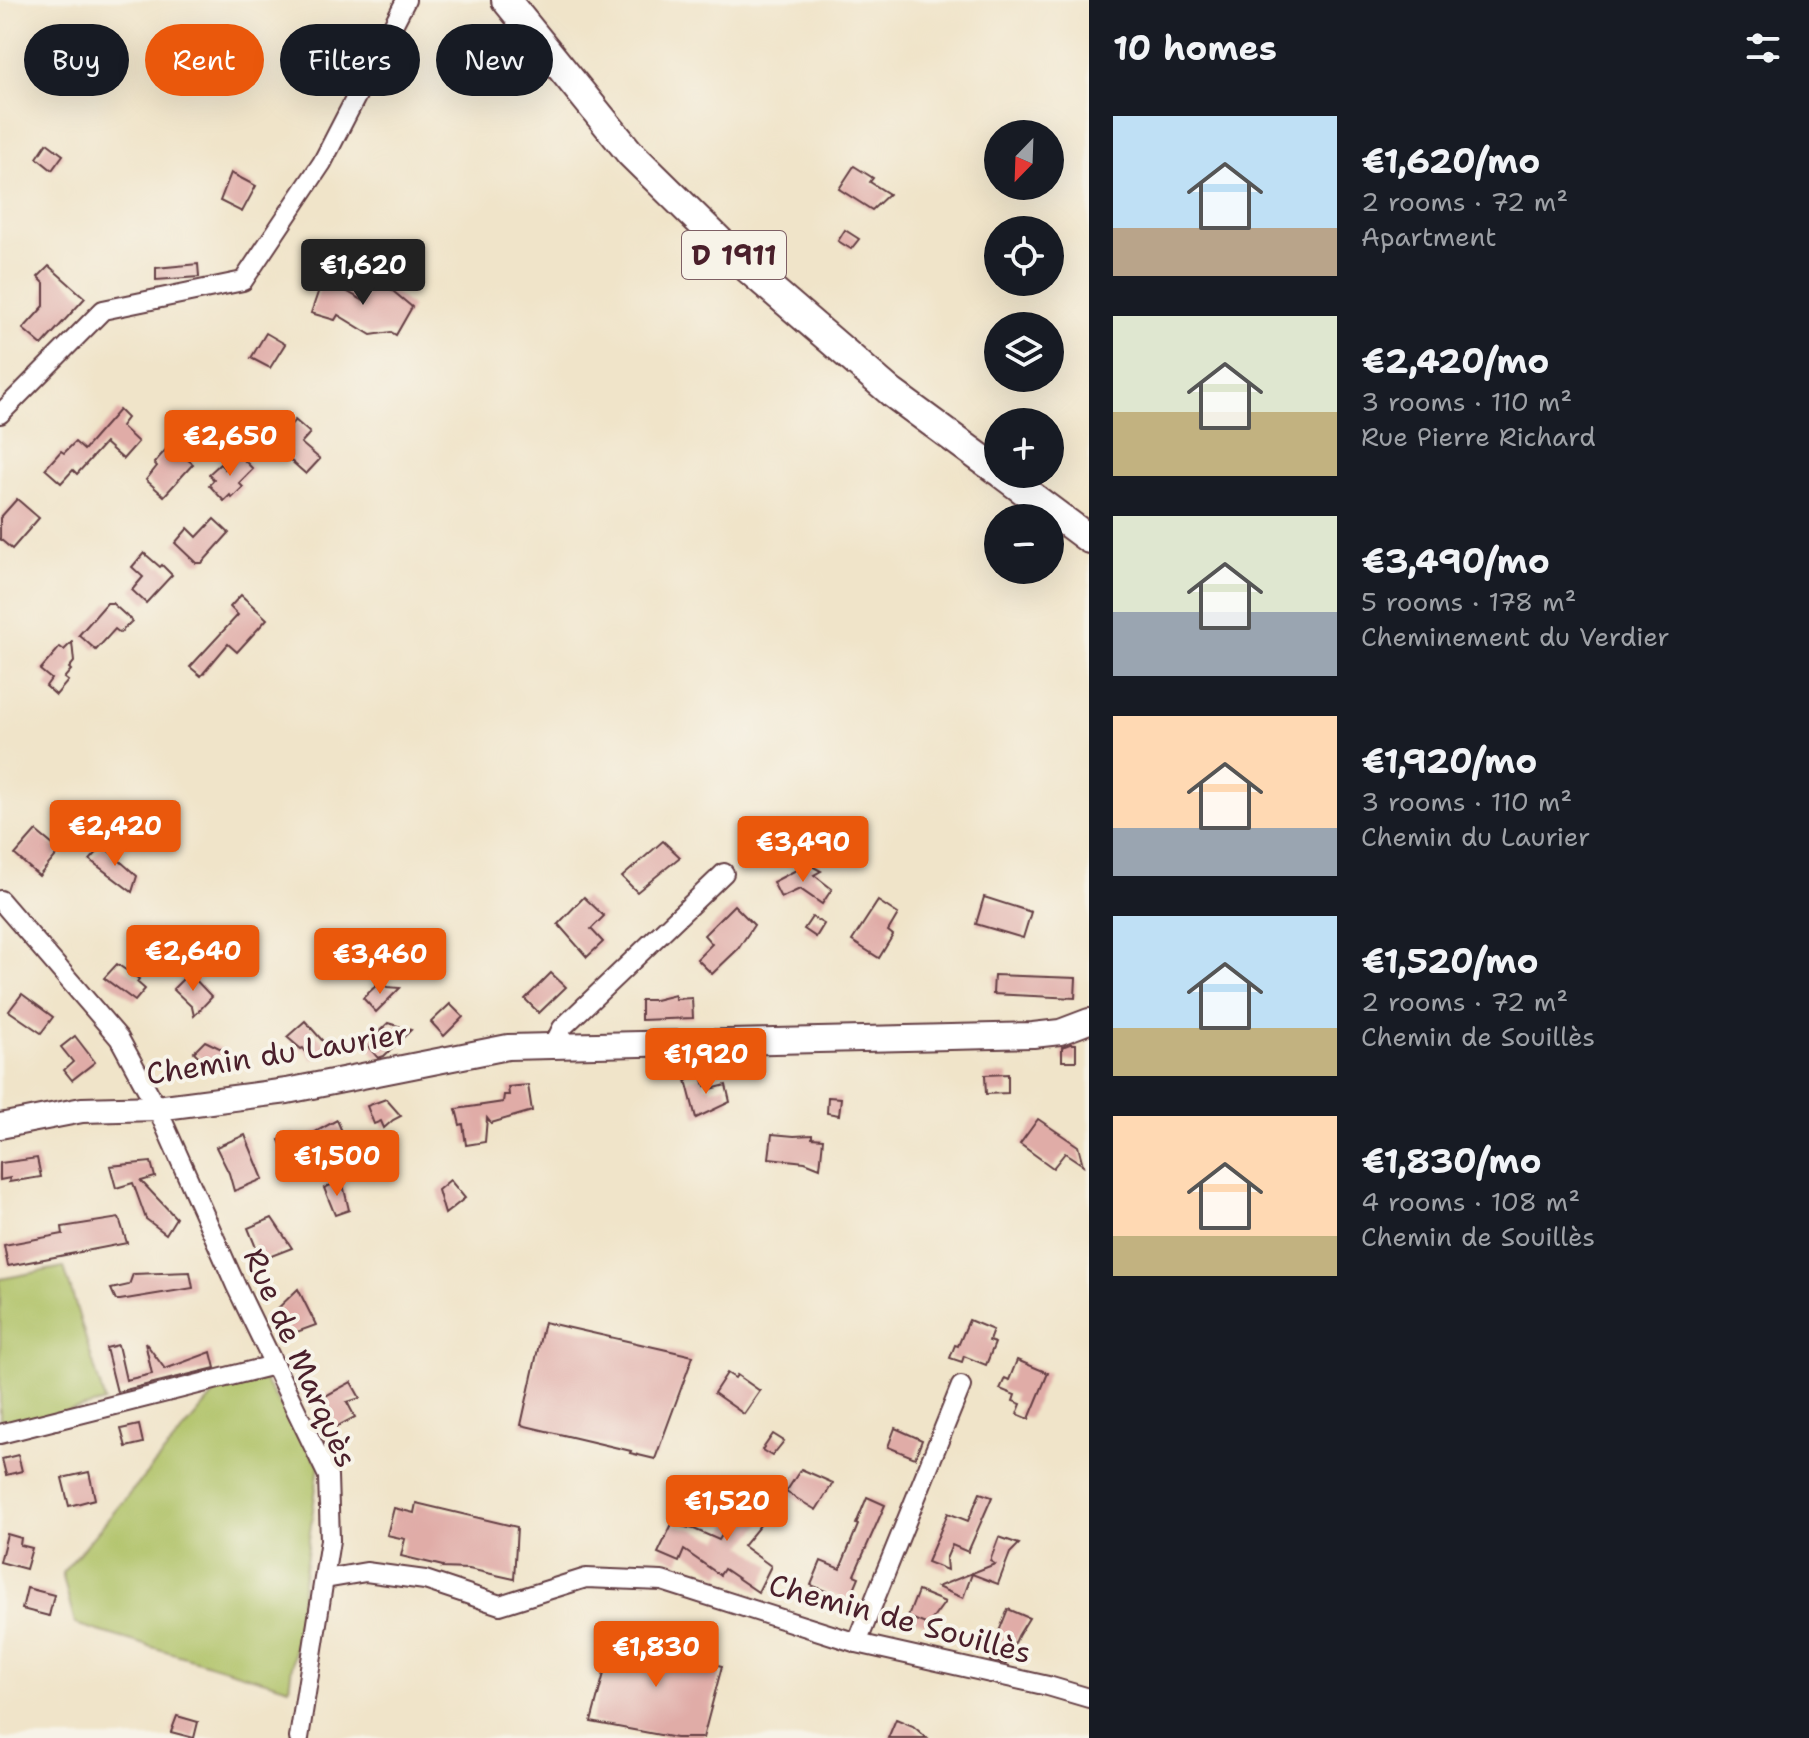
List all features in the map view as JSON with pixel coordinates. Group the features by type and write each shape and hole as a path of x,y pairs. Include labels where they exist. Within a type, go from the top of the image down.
{"main road":[{"name":"D 1911","path":"506,0 630,153 746,267 892,393 984,461"},
{"name":"D 1911","path":"1020,488 1089,539"}],"street":[{"path":"0,414 103,310 243,281 322,163 406,0"},
{"path":"553,1046 562,1028 724,873"},
{"name":"Rue de Marquès","path":"0,900 119,1038 157,1108 236,1286 328,1476 330,1540 299,1738"},
{"name":"Chemin du Laurier","path":"0,1126 82,1110 157,1108 287,1091 508,1047 1033,1035 1060,1032 1089,1021"},
{"path":"0,1434 274,1365"},
{"path":"857,1643 961,1386"},
{"name":"Chemin de Souillès","path":"325,1579 366,1572 425,1580 500,1605 586,1578 662,1581 857,1643 1089,1698"}],"green space":[{"path":"64,1267 105,1402 0,1428 0,1279"},
{"path":"260,1374 319,1465 289,1688 75,1624 62,1573 217,1391"}],"building":[{"path":"47,143 63,155 52,170 37,158"},
{"path":"854,166 873,178 870,182 889,194 872,210 839,189"},
{"path":"231,173 256,186 242,212 220,201"},
{"path":"845,230 859,239 851,249 838,241"},
{"path":"198,264 199,277 156,280 156,268"},
{"path":"49,266 85,298 42,345 23,329 44,306 44,283 38,277"},
{"path":"376,277 412,307 396,335 391,332 371,335 338,315 335,320 311,313 323,278 362,300"},
{"path":"266,333 285,344 270,368 251,358"},
{"path":"119,410 127,418 121,426 138,442 123,459 105,443 77,474 73,470 61,483 45,469 61,451 64,453 75,442 84,450"},
{"path":"295,420 310,433 301,443 320,459 306,474 273,445"},
{"path":"170,445 193,464 164,496 146,480 157,466 154,463"},
{"path":"239,455 253,469 239,483 243,487 224,501 209,485 214,480 209,474 220,464 225,469"},
{"path":"17,499 39,518 12,549 0,539 0,518"},
{"path":"214,519 229,533 202,563 196,563 175,543 188,528 197,537"},
{"path":"144,553 172,575 146,603 132,590 143,577 132,567"},
{"path":"241,595 267,619 237,652 228,644 201,676 190,667 238,615 230,607"},
{"path":"107,603 112,603 132,621 120,633 115,629 96,650 79,635"},
{"path":"72,642 74,662 64,678 68,681 56,695 46,686 51,679 40,670 60,647 64,650"},
{"path":"133,809 149,823 132,841 114,826"},
{"path":"36,831 60,851 39,876 15,855"},
{"path":"663,841 680,857 637,892 622,877"},
{"path":"103,846 137,876 132,892 90,860"},
{"path":"808,864 821,871 814,875 832,889 822,904 800,889 781,898 773,882"},
{"path":"584,897 604,916 591,929 603,942 587,957 558,924"},
{"path":"984,897 1031,912 1023,938 976,924"},
{"path":"878,901 898,914 888,931 893,935 879,958 852,941"},
{"path":"734,905 754,925 738,949 712,974 697,959 712,944 704,935"},
{"path":"812,917 824,924 816,937 804,929"},
{"path":"117,964 139,979 137,982 145,989 135,1001 104,978"},
{"path":"189,973 212,997 194,1016 192,1007 173,989"},
{"path":"551,973 566,987 539,1013 525,999"},
{"path":"994,975 1076,978 1075,998 993,994"},
{"path":"381,981 387,987 400,988 376,1012 363,998"},
{"path":"22,994 53,1017 41,1033 9,1011"},
{"path":"675,995 675,999 692,998 693,1018 641,1020 641,1000"},
{"path":"450,1004 463,1017 444,1036 431,1022"},
{"path":"305,1021 328,1047 313,1060 287,1037"},
{"path":"388,1023 411,1030 378,1058 366,1044"},
{"path":"75,1036 95,1062 72,1080 64,1070 73,1062 61,1047"},
{"path":"205,1041 230,1053 213,1070 194,1052"},
{"path":"1076,1044 1076,1061 1062,1061 1062,1047"},
{"path":"1008,1074 1008,1093 986,1094 985,1075"},
{"path":"702,1076 705,1086 710,1085 711,1089 726,1085 730,1102 696,1118 686,1080"},
{"path":"528,1085 532,1111 491,1123 487,1118 485,1142 466,1145 463,1124 460,1125 456,1109 503,1102 504,1095 509,1095 508,1087"},
{"path":"828,1097 841,1098 839,1115 827,1113"},
{"path":"386,1099 401,1116 384,1128 381,1121 374,1124 367,1106"},
{"path":"1038,1119 1078,1146 1083,1165 1065,1153 1053,1168 1020,1144"},
{"path":"337,1120 358,1169 334,1179 325,1157 308,1136"},
{"path":"294,1133 301,1149 286,1156 279,1140"},
{"path":"772,1134 812,1135 812,1138 823,1139 820,1168 805,1162 769,1158"},
{"path":"245,1135 263,1179 234,1191 216,1147"},
{"path":"37,1158 41,1177 9,1182 10,1178 0,1180 0,1163"},
{"path":"151,1162 155,1177 141,1181 176,1218 166,1234 146,1219 133,1183 116,1188 110,1166"},
{"path":"342,1180 349,1210 335,1215 324,1188"},
{"path":"450,1180 465,1198 445,1214 438,1190"},
{"path":"119,1218 127,1243 8,1266 4,1245 63,1234 62,1227"},
{"path":"272,1218 292,1248 261,1260 248,1228"},
{"path":"190,1272 193,1288 120,1300 116,1300 111,1289 129,1285 133,1274"},
{"path":"298,1289 316,1325 283,1337 272,1314"},
{"path":"969,1320 993,1330 989,1341 995,1343 986,1365 964,1356 962,1362 950,1358"},
{"path":"544,1322 693,1356 655,1459 521,1425"},
{"path":"145,1342 165,1369 211,1352 215,1368 117,1392 106,1348 118,1345 126,1380 152,1374"},
{"path":"1017,1360 1048,1373 1029,1419 1017,1414 1021,1404 1013,1401 1015,1395 1000,1389 1005,1378 1009,1380"},
{"path":"727,1373 735,1378 737,1375 760,1391 744,1414 714,1393"},
{"path":"351,1382 360,1398 347,1402 355,1417 334,1428 318,1400"},
{"path":"139,1425 143,1443 126,1447 121,1429"},
{"path":"895,1428 922,1440 915,1458 888,1447"},
{"path":"773,1434 784,1441 772,1456 762,1450"},
{"path":"18,1455 22,1471 6,1475 2,1459"},
{"path":"801,1469 833,1483 816,1510 786,1492"},
{"path":"89,1472 95,1499 69,1506 62,1478"},
{"path":"755,1487 779,1502 743,1546 771,1566 758,1592 724,1569 720,1575 684,1550 679,1562 658,1553 672,1524 719,1540"},
{"path":"980,1493 992,1497 968,1552 952,1545 946,1559 947,1570 927,1562 948,1513 968,1521"},
{"path":"867,1497 885,1505 854,1575 859,1577 849,1601 811,1585 821,1561 840,1569"},
{"path":"416,1503 517,1527 514,1579 469,1569 442,1568 401,1556 405,1539 387,1535 394,1508 414,1513"},
{"path":"7,1534 21,1538 20,1545 32,1548 26,1569 0,1562"},
{"path":"999,1537 1019,1544 1010,1553 998,1584 972,1574 963,1598 937,1587 995,1564 990,1561"},
{"path":"27,1588 54,1595 49,1616 22,1609"},
{"path":"918,1591 945,1602 928,1625 908,1617"},
{"path":"1008,1609 1029,1618 1006,1664 990,1661"},
{"path":"615,1632 707,1656 705,1662 722,1666 703,1738 676,1738 591,1722"},
{"path":"177,1716 198,1722 194,1738 171,1732"},
{"path":"896,1719 913,1726 927,1738 888,1738"}]}
